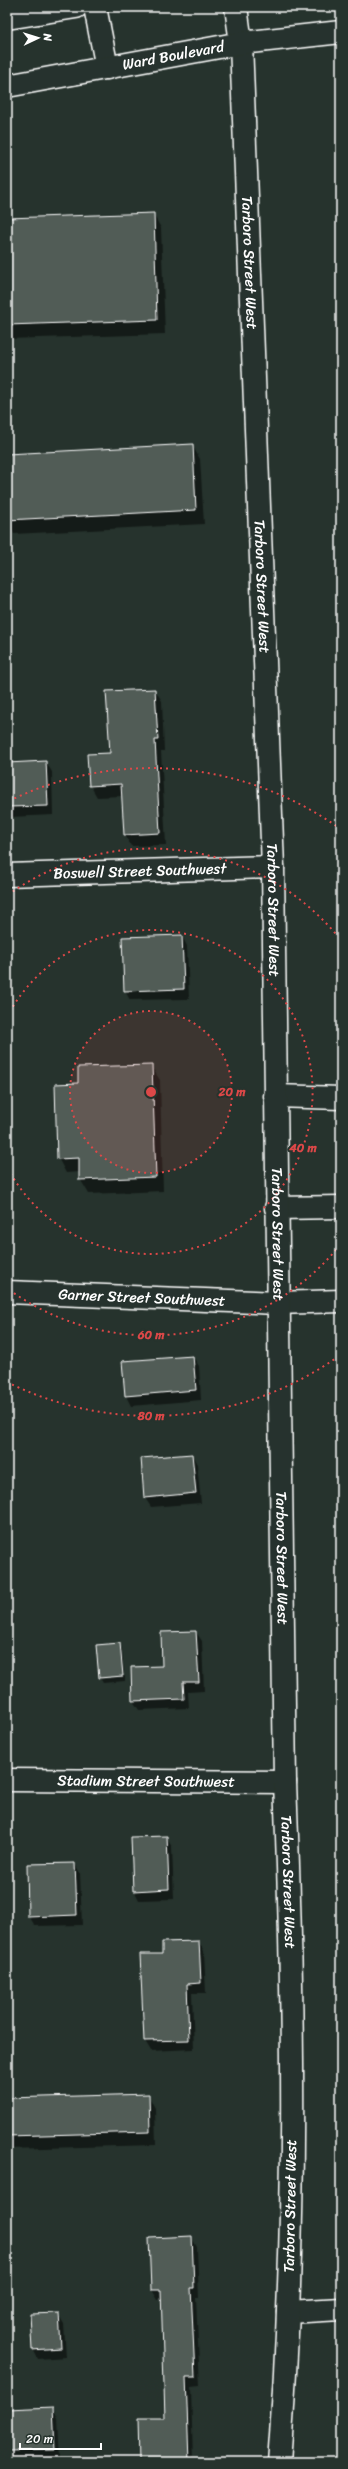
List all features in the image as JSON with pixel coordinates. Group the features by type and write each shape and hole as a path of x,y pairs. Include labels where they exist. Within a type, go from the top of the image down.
{"main road":[{"path":"7,18 74,7"},
{"path":"95,7 107,68"},
{"name":"Tarboro Street West","path":"236,7 241,43 273,866 277,1303 285,1782 290,1918 291,2209 288,2312 279,2462"},
{"name":"Ward Boulevard","path":"7,86 241,43 341,32"},
{"name":"Boswell Street Southwest","path":"7,875 273,866"},
{"path":"275,1096 341,1098"},
{"path":"276,1208 341,1207"},
{"name":"Garner Street Southwest","path":"7,1292 277,1303 341,1300"},
{"name":"Stadium Street Southwest","path":"7,1780 285,1782"},
{"path":"288,2312 341,2309"}],"building":[{"path":"154,213 157,320 7,325 7,218"},
{"path":"193,444 196,510 7,520 7,454"},
{"path":"155,689 158,740 155,740 160,833 124,835 121,784 89,786 87,754 110,753 106,691"},
{"path":"46,761 48,806 7,807 7,763"},
{"path":"182,935 184,989 124,991 122,937"},
{"path":"152,1065 156,1177 79,1180 79,1158 57,1159 55,1084 78,1083 78,1067"},
{"path":"193,1356 196,1390 125,1396 122,1361"},
{"path":"192,1454 196,1493 144,1498 141,1458"},
{"path":"196,1631 199,1682 183,1682 184,1699 132,1701 131,1667 162,1666 161,1632"},
{"path":"120,1643 123,1676 99,1678 96,1645"},
{"path":"167,1836 169,1889 133,1891 131,1837"},
{"path":"75,1863 77,1915 28,1917 27,1864"},
{"path":"199,1941 201,1983 187,1984 189,2040 144,2041 140,1954 162,1954 162,1942"},
{"path":"149,2094 150,2132 7,2136 7,2098"},
{"path":"192,2236 194,2288 191,2288 195,2377 186,2377 189,2462 139,2462 138,2418 165,2418 161,2290 151,2290 149,2238"},
{"path":"59,2313 61,2348 32,2350 30,2314"},
{"path":"53,2407 55,2450 7,2451 7,2409"}]}
